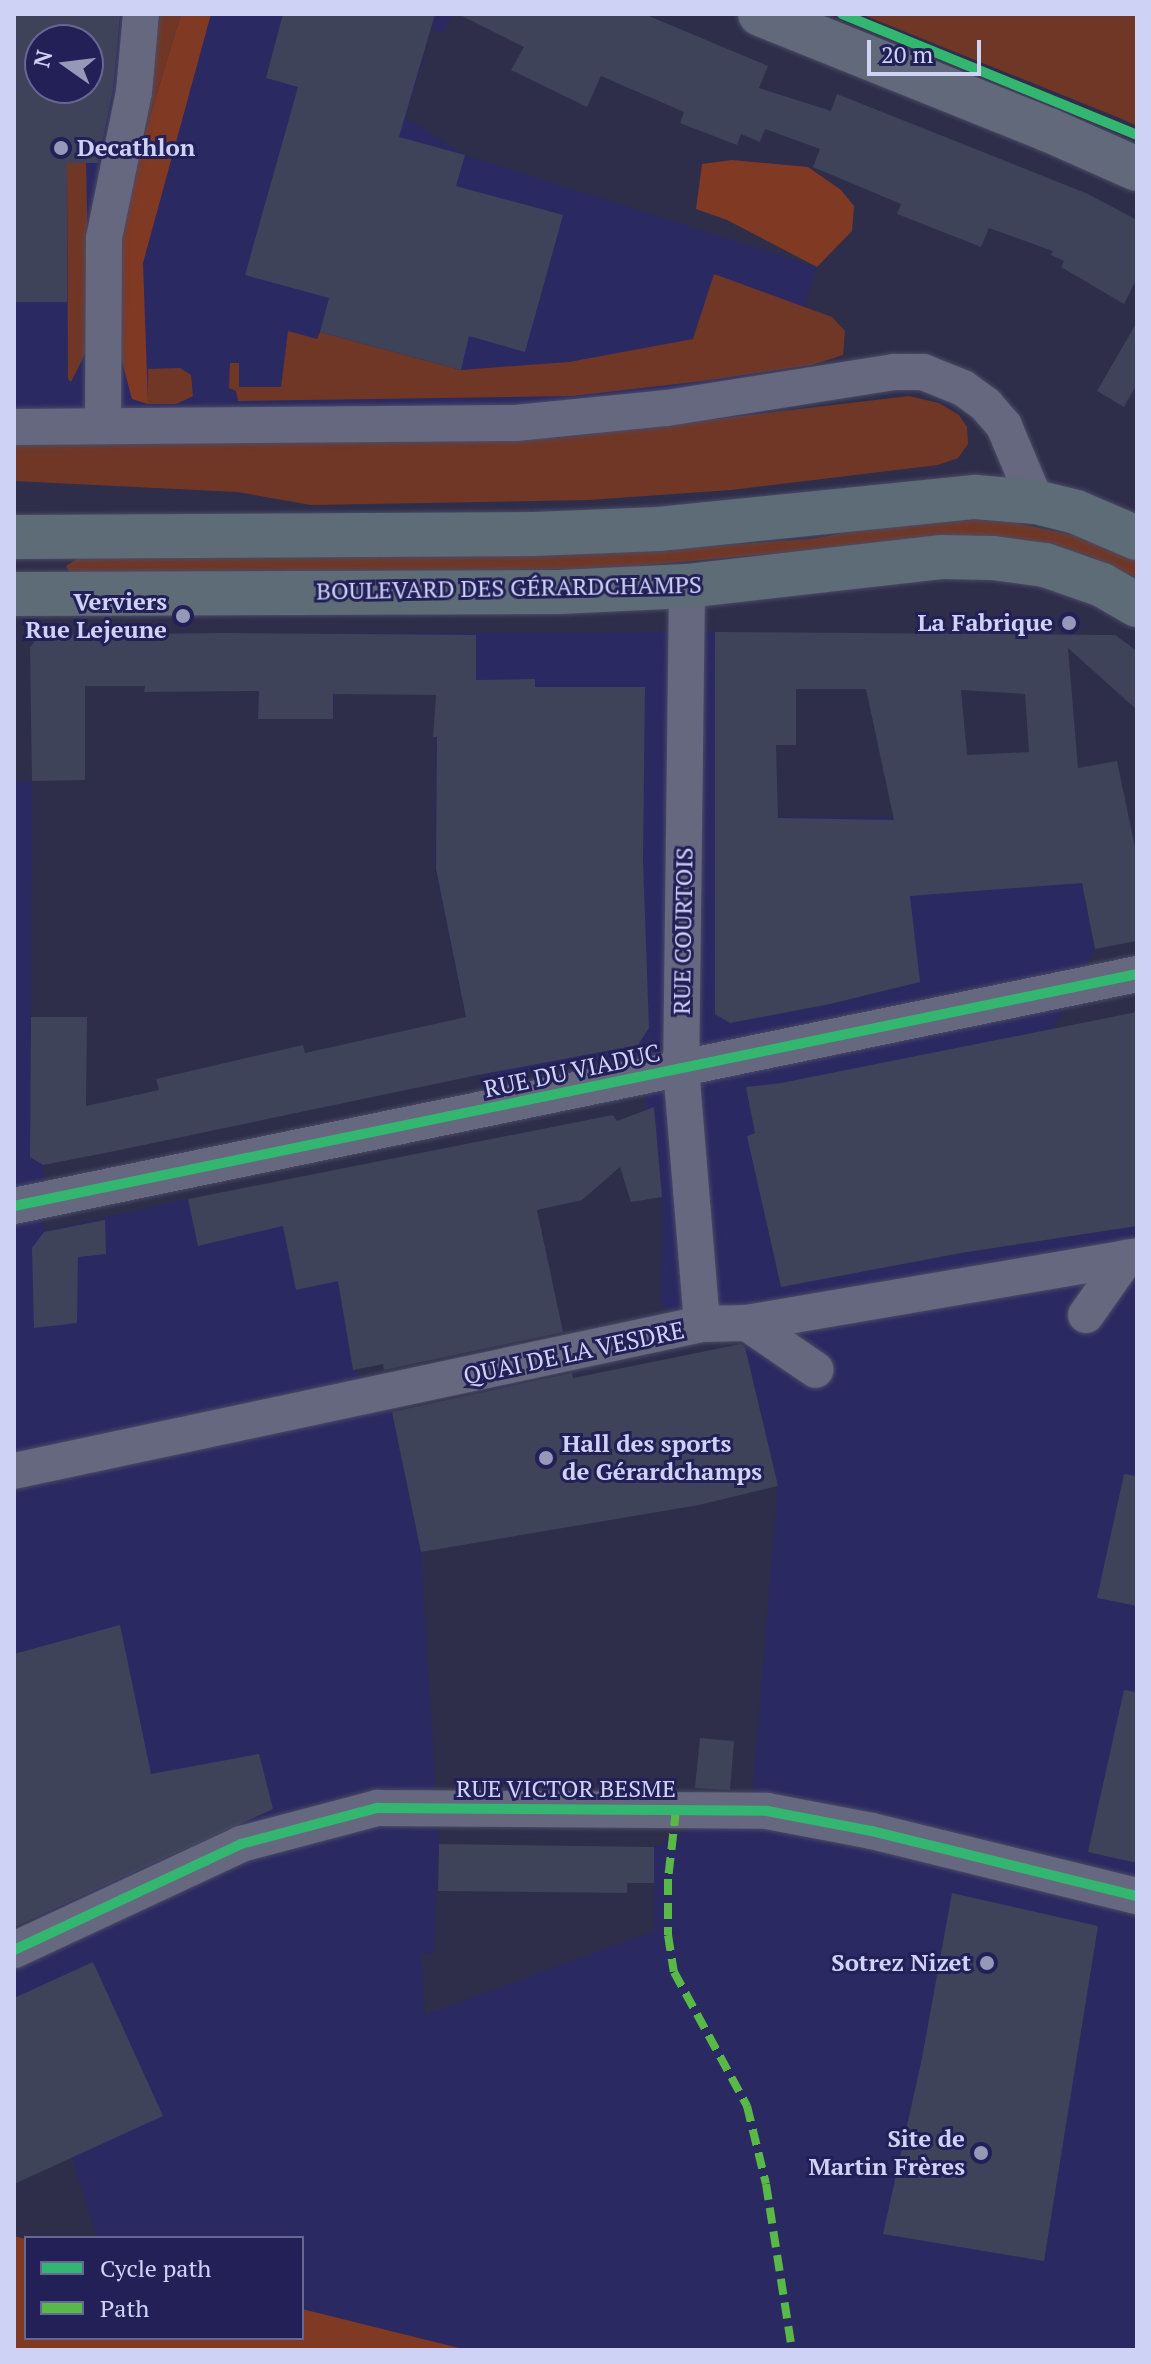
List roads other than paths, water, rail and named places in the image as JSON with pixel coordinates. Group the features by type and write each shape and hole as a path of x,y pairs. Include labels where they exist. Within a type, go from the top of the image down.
{"highway":[{"path":"14,537 534,534 778,519 947,498 1036,502 1076,512 1137,538"},
{"name":"BOULEVARD DES GÉRARDCHAMPS","path":"14,594 560,592 687,586 942,557 993,558 1045,565 1074,574 1137,605"}],"main road":[{"path":"760,14 1049,130 1137,169"}],"street":[{"path":"103,426 104,238 134,92 141,14"},
{"path":"27,427 516,423 667,408 894,372 923,372 963,388 986,405 1004,426 1036,502"},
{"name":"RUE COURTOIS","path":"687,586 681,1068 702,1324"},
{"name":"RUE DU VIADUC","path":"14,1206 1137,974"},
{"path":"1086,1315 1131,1257"},
{"name":"QUAI DE LA VESDRE","path":"14,1471 702,1324 747,1323 1131,1257"},
{"path":"747,1323 816,1370"},
{"name":"RUE VICTOR BESME","path":"14,1950 241,1844 377,1808 767,1811 872,1831 1137,1896"}],"place":[{"name":"Decathlon","path":"61,148"},
{"name":"Verviers Rue Lejeune","path":"183,616"},
{"name":"La Fabrique","path":"1069,623"},
{"name":"Hall des sports de Gérardchamps","path":"546,1458"},
{"name":"Sotrez Nizet","path":"987,1963"},
{"name":"Site de Martin Frères","path":"981,2153"}]}
